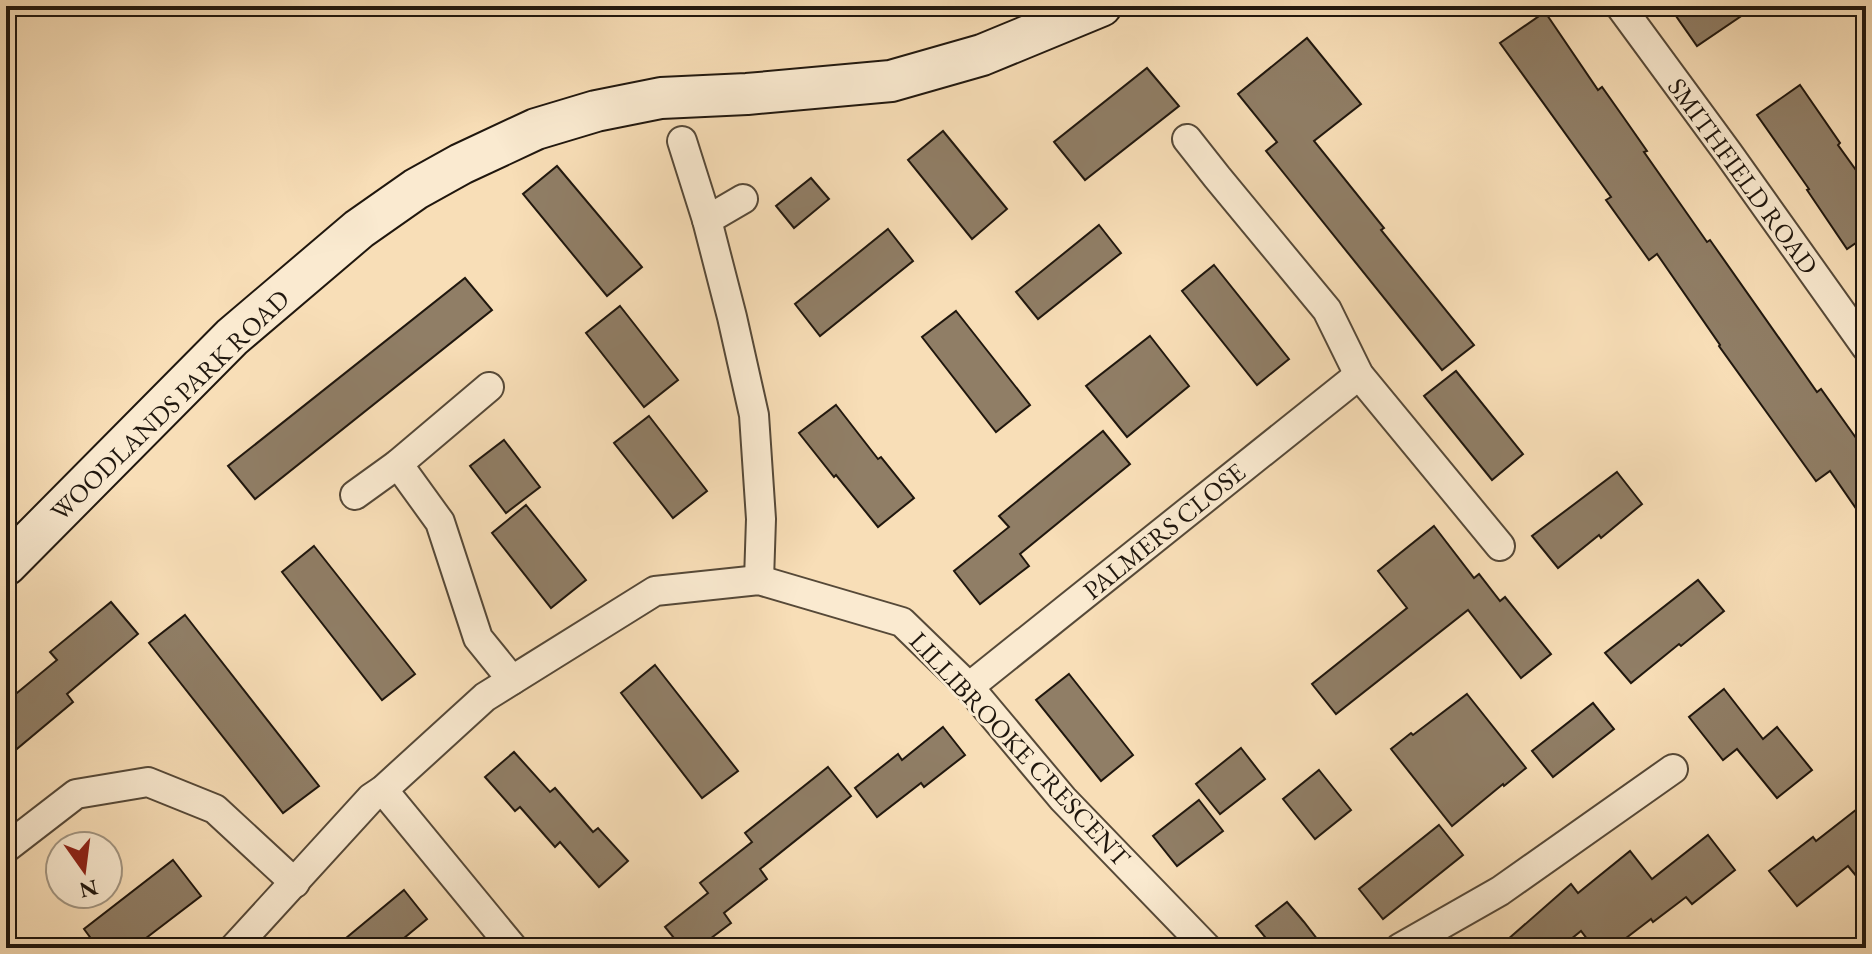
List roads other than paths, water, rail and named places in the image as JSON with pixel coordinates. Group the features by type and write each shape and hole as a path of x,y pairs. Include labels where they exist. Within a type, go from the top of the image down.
{"street":[{"name":"WOODLANDS PARK ROAD","path":"6,565 232,337 359,229 416,189 461,164 536,129 596,111 661,98 891,81 982,55 1101,6"},
{"name":"SMITHFIELD ROAD","path":"1620,6 1866,347"},
{"path":"1187,139 1327,310 1359,375 1500,546"},
{"path":"682,141 707,220 754,415 761,519 759,580"},
{"path":"707,220 743,199"},
{"name":"PALMERS CLOSE","path":"969,687 1359,375"},
{"path":"355,495 398,464 489,387"},
{"path":"398,464 440,522 478,638 512,680"},
{"name":"LILLIBROOKE CRESCENT","path":"234,948 371,798 485,697 655,591 759,580 902,622 969,687 1063,799 1207,948"},
{"path":"1400,948 1500,891 1673,769"},
{"path":"6,848 76,794 148,782 215,809 295,883"},
{"path":"383,790 513,948"}]}
